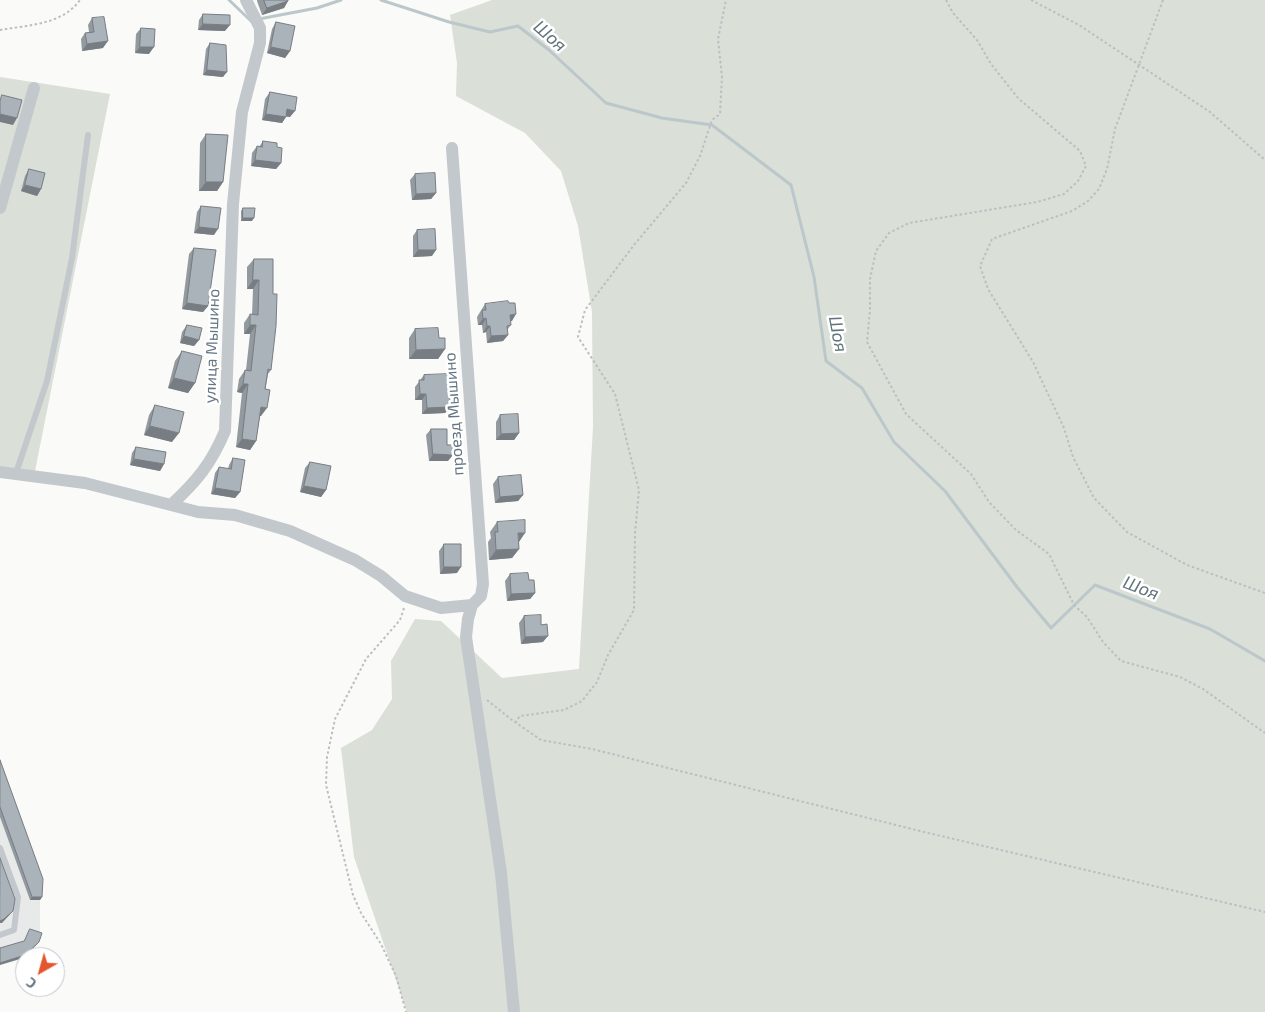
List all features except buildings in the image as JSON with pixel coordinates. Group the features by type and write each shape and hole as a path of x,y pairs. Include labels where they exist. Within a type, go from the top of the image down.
{"street":[{"name":"улица Мышино","path":"171,505 196,482 214,456 225,431 233,204 242,112 260,44 260,28 246,0"},
{"path":"0,208 34,88"},
{"name":"проезд Мышино","path":"452,148 482,584 480,596 472,605 466,637 502,873 514,1012"},
{"path":"0,472 85,483 198,512 235,515 290,531 355,560 381,576 405,596 441,608 472,605"}],"lane":[{"path":"16,473 23,457 33,418 48,381 72,258 88,135"},
{"path":"0,848 18,897 14,930 0,935"}],"path":[{"path":"0,30 56,20 67,13 80,0"},
{"path":"515,723 520,716 564,710 582,701 597,682 608,655 634,610 635,533 639,490 615,394 578,337 585,310 634,245 686,183 700,156 712,120 720,114 722,76 718,39 726,0"},
{"path":"946,0 953,13 977,40 991,64 1018,98 1080,151 1086,166 1078,181 1064,194 1037,202 908,223 889,233 876,251 870,279 867,342 906,414 971,474 989,502 1016,530 1049,554 1074,605 1087,618 1103,642 1121,661 1180,677 1203,689 1265,733"},
{"path":"1031,0 1078,25 1210,112 1265,160"},
{"path":"1163,0 1115,129 1107,169 1099,190 1088,201 1072,211 992,239 980,266 988,289 1033,362 1064,428 1073,457 1094,498 1127,532 1187,565 1265,592"},
{"path":"405,596 400,620 366,660 335,719 327,757 326,785 354,895 361,913 381,944 396,976 406,1012"},
{"path":"474,688 515,723 541,740 592,749 924,832 1265,912"}],"shaded area":[{"path":"492,0 1265,0 1265,1012 407,1012 354,857 341,748 372,730 392,699 391,661 415,619 441,621 502,678 579,669 593,427 592,312 578,226 561,171 525,133 456,96 457,63 450,15"},
{"path":"0,77 110,94 35,471 0,466"},
{"path":"0,769 40,882 40,936 35,947 15,947 15,961 0,965"}],"waterway":[{"name":"Шоя","path":"229,0 251,21"},
{"name":"Шоя","path":"259,19 317,8 341,0"},
{"name":"Шоя","path":"381,0 449,22 490,32 518,26 549,50 606,103 662,118 712,125 791,185 814,277 826,361 862,388 894,442 945,491 1017,587 1051,628 1095,585 1210,629 1265,661"}]}
